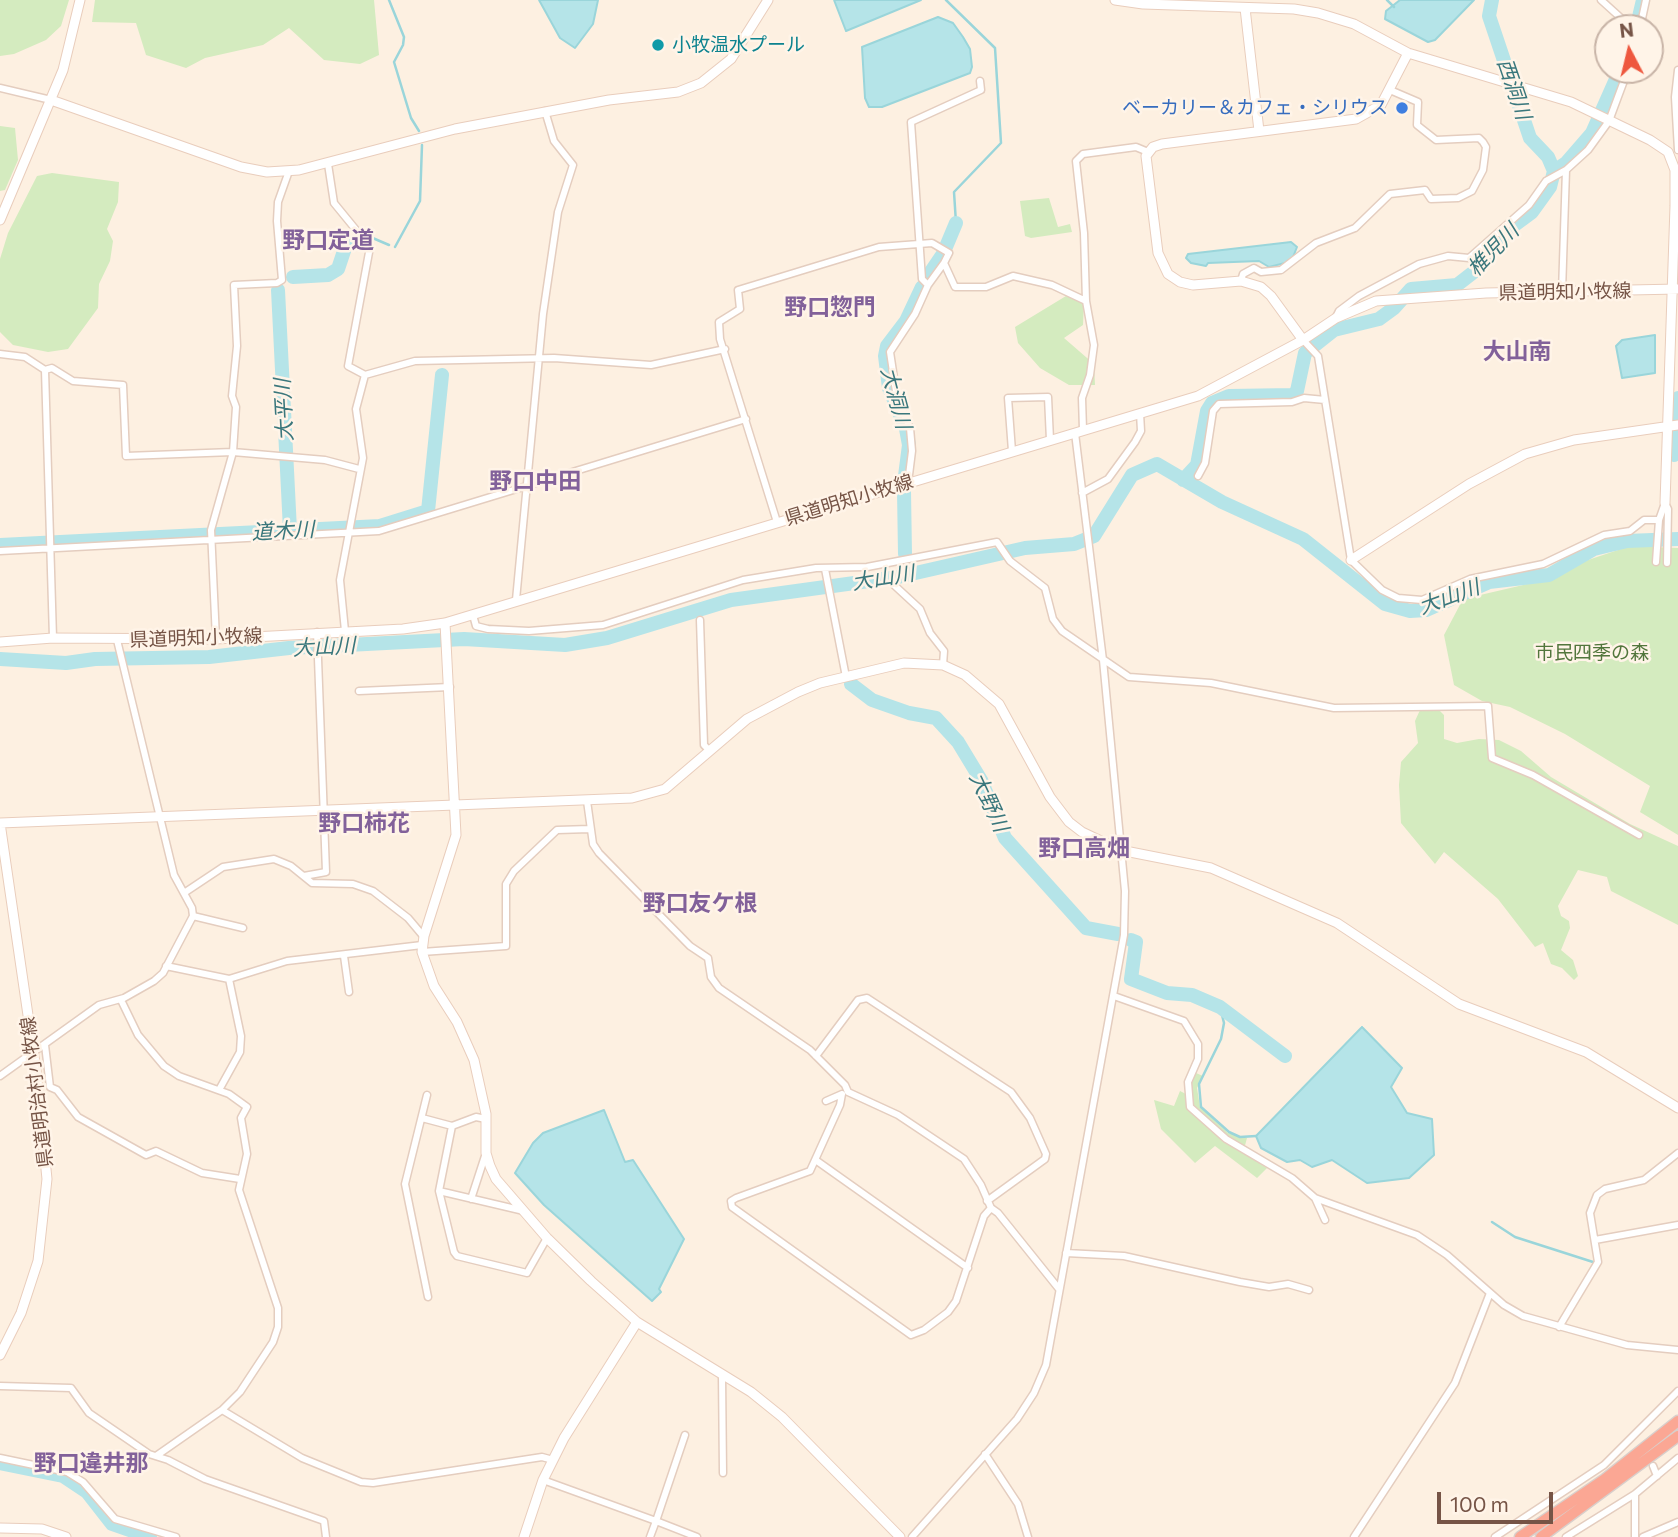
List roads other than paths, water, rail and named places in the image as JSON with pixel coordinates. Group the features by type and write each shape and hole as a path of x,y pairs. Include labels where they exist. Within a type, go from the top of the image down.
{"highway":[{"path":"1520,1537 1605,1479 1678,1421"},
{"path":"1541,1537 1678,1436"}],"street":[{"path":"0,220 71,46 80,0"},
{"path":"0,88 51,100 241,167 267,172 289,171 328,164 454,129 545,111 678,92 701,83 731,59 768,0"},
{"path":"1115,0 1143,4 1318,13 1354,24 1408,53 1571,102 1676,155"},
{"path":"1601,0 1616,14"},
{"path":"1245,8 1259,131"},
{"path":"1408,53 1381,105 1356,119 1162,144 1148,152 1146,161 1158,253 1168,274 1180,282 1193,285 1241,281 1261,287 1318,356 1351,560 1382,590 1398,598 1422,600 1470,579 1543,564 1604,535 1630,531 1644,520 1659,520"},
{"path":"1668,563 1665,503 1673,426 1676,290 1675,97 1678,70"},
{"path":"928,285 922,279 911,122 981,90 980,81"},
{"path":"1336,318 1339,311 1359,296 1419,264 1448,256 1469,258 1529,205 1546,181 1566,170 1588,150 1607,120 1622,84"},
{"path":"1241,281 1243,274 1254,268 1261,272 1282,270 1316,243 1355,228 1390,194 1425,190 1431,199 1458,198 1472,191 1483,170 1486,147 1483,142 1479,138 1436,140 1417,125 1418,102 1391,90"},
{"path":"516,600 542,314 558,212 573,165 554,141 545,111"},
{"path":"912,1537 1022,1413 1034,1393 1051,1344 1126,926 1103,660 1082,494 1079,432 1082,398 1090,375 1094,345 1086,301 1084,233 1076,160 1083,153 1123,148 1136,147 1148,152"},
{"path":"328,164 334,203 370,247 348,366 365,375 415,361 540,359 651,365 724,349"},
{"path":"1562,292 1566,170"},
{"path":"216,639 211,535 233,452 236,407 232,396 237,346 234,285 276,283 282,280 277,211 289,171"},
{"path":"777,522 724,349 719,322 740,309 738,290 879,247 932,243 949,253 890,352 897,398 910,428 912,452 908,483"},
{"path":"944,262 955,287 986,287 1013,276 1052,285 1086,301"},
{"name":"県道明知小牧線","path":"0,642 53,638 118,644 446,626 472,614 516,600 1198,396 1304,342 1336,318 1376,300 1396,297 1676,290"},
{"path":"0,354 26,357 45,370"},
{"path":"45,370 52,368 74,381 123,385 126,456 233,452 325,460 359,469"},
{"path":"45,370 53,638"},
{"path":"345,631 339,587 363,458 356,409 365,375"},
{"path":"1012,451 1008,398 1048,397 1050,440"},
{"path":"1198,477 1205,463 1213,411 1219,404 1292,402 1304,398 1325,401"},
{"path":"1082,494 1108,480 1142,431 1140,413"},
{"path":"0,551 51,544 211,535 379,531 746,419"},
{"path":"1351,560 1469,484 1525,454 1574,440 1673,426"},
{"path":"1656,562 1659,520 1665,503"},
{"path":"1667,532 1678,529"},
{"path":"472,614 476,626 488,629 529,631 603,625 621,622 715,586 801,570 867,567 997,542 1007,558 1045,588 1053,619 1062,631 1129,677 1211,683 1319,707 1488,706 1492,758 1533,775 1639,835"},
{"path":"825,571 846,677"},
{"path":"894,585 919,609 930,633 944,651 943,665"},
{"path":"700,620 704,745 710,751"},
{"path":"423,944 455,845 456,806 446,626"},
{"path":"304,876 326,873 317,635"},
{"path":"0,1076 99,1005 121,1000 145,988 166,966 193,916 174,875 118,644"},
{"path":"0,823 632,798 664,789 747,719 820,683 904,663 943,665 965,675 999,704 1050,797 1069,822 1100,842 1120,850 1211,868 1314,912 1360,936 1401,968 1459,1004 1586,1052 1678,1108"},
{"path":"359,691 450,683"},
{"path":"587,801 593,844 608,863 690,946 708,958 711,977 719,988 816,1056 845,1085 845,1093 817,1161 810,1171 736,1198 731,1201 732,1207 911,1335 924,1330 948,1312 956,1301 984,1216 991,1208"},
{"name":"県道明治村小牧線","path":"0,823 34,1053 45,1146 46,1205 38,1261 30,1288 0,1355"},
{"path":"166,966 229,979 287,961 344,956 423,944 506,946 506,884 514,871 557,830 590,829"},
{"path":"184,893 223,867 274,859 291,866 312,883 353,884 373,891 408,918 423,944 434,986 457,1022 474,1060 486,1119 486,1153 471,1199"},
{"path":"193,916 243,928"},
{"path":"344,956 349,992"},
{"path":"219,1090 240,1052 241,1036 229,979"},
{"path":"1114,996 1184,1021 1198,1044 1198,1059 1188,1082 1189,1107 1226,1139 1292,1178 1315,1198 1417,1235 1447,1255 1490,1293 1523,1316 1627,1345 1678,1350"},
{"path":"816,1056 858,1000 867,998 1010,1092 1030,1118 1046,1154 987,1201"},
{"path":"121,1000 138,1035 164,1066 179,1076 219,1090 247,1107 241,1118 247,1154 239,1190 278,1308 278,1327 273,1342 250,1379 222,1410 156,1456"},
{"path":"44,1045 50,1087 57,1090 78,1117 146,1156 156,1152 202,1173 240,1179"},
{"path":"826,1101 845,1093 898,1115 950,1147 974,1172 991,1208 998,1213 1059,1289"},
{"path":"427,1095 405,1184 428,1297"},
{"path":"422,1118 452,1126 476,1117 486,1119"},
{"path":"452,1126 439,1191 457,1256 527,1273 547,1238"},
{"path":"486,1153 496,1179 547,1238 637,1322 751,1392 782,1417 900,1537"},
{"path":"1559,1327 1598,1262 1590,1213 1597,1195 1605,1189 1644,1180 1678,1153"},
{"path":"817,1161 968,1268"},
{"path":"439,1191 524,1211"},
{"path":"1315,1198 1325,1220"},
{"path":"1595,1240 1678,1225"},
{"path":"1066,1252 1134,1258 1240,1282 1269,1287 1288,1284 1309,1290"},
{"path":"1354,1537 1455,1383 1490,1293"},
{"path":"524,1537 543,1480 553,1460 637,1322"},
{"path":"722,1375 723,1473"},
{"path":"0,1385 71,1388 89,1413 156,1456 205,1479 324,1521 326,1537"},
{"path":"1495,1537 1604,1465 1678,1391"},
{"path":"222,1410 302,1458 361,1482 373,1483 542,1457 553,1460"},
{"path":"1642,1426 1648,1434"},
{"path":"650,1537 685,1435"},
{"path":"985,1454 1018,1504 1027,1537"},
{"path":"0,1458 67,1472 83,1482 115,1519 176,1537"},
{"path":"1566,1537 1635,1494 1678,1458"},
{"path":"1653,1466 1657,1476"},
{"path":"543,1480 697,1537"},
{"path":"1635,1494 1635,1537"},
{"path":"1643,1537 1678,1522"},
{"path":"0,1528 41,1529 66,1537"}],"water":[{"path":"539,0 598,0 593,24 575,48 560,38"},
{"path":"834,0 921,0 846,31"},
{"path":"1400,0 1474,0 1435,40 1428,42 1385,19 1386,11"},
{"path":"938,17 953,23 970,49 970,73 882,107 869,107 865,98 862,47"},
{"path":"1291,242 1297,247 1293,257 1285,263 1269,267 1259,261 1208,263 1206,266 1191,263 1186,258 1188,254"},
{"path":"1655,335 1655,373 1622,378 1616,346 1622,340"},
{"path":"1362,1027 1402,1068 1391,1087 1407,1113 1432,1119 1434,1155 1409,1178 1367,1183 1332,1160 1312,1167 1300,1160 1287,1162 1261,1148 1256,1136"},
{"path":"604,1110 625,1162 633,1160 684,1239 659,1289 661,1292 652,1301 544,1205 515,1173 533,1143 543,1133"}],"waterway":[{"path":"389,0 404,37 394,62 411,118 419,131"},
{"path":"946,0 995,48 1001,143 954,192 956,223"},
{"path":"1387,0 1394,7"},
{"name":"西洞川","path":"1492,0 1489,16 1530,138 1548,157 1554,171"},
{"name":"椎児川","path":"1640,14 1643,0"},
{"name":"椎児川","path":"1183,480 1197,465 1207,411 1212,403 1229,396 1293,395 1297,391 1305,353 1334,330 1379,319 1394,308 1411,289 1457,285 1475,271 1509,229 1532,212 1550,187 1554,171 1566,163 1592,133 1614,84"},
{"path":"395,247 420,201 422,145"},
{"name":"大洞川","path":"926,279 943,254 956,223"},
{"path":"361,233 389,245"},
{"path":"347,242 356,235"},
{"name":"大平川","path":"293,277 328,275 338,269 347,242"},
{"name":"大洞川","path":"905,476 909,445 906,429 889,388 885,356 887,346 906,321 922,287"},
{"name":"大平川","path":"278,290 290,530"},
{"name":"道木川","path":"0,545 380,526 428,511 442,375"},
{"path":"1674,455 1678,398"},
{"name":"大山川","path":"0,659 66,663 95,659 209,657 289,648 464,639 565,645 607,638 731,600 898,577 1025,548 1074,544 1094,536 1132,475 1157,464 1222,502 1303,539 1385,604 1410,611 1426,610 1489,582 1549,575 1594,549 1627,541 1678,539"},
{"name":"大洞川","path":"904,491 905,554"},
{"name":"大野川","path":"851,684 872,700 909,713 936,718 958,742 981,780 1005,838 1086,928 1118,934"},
{"name":"大野川","path":"1131,940 1136,942 1131,979 1167,993 1192,995 1220,1007 1285,1056"},
{"path":"1220,1007 1224,1023 1221,1039 1199,1084 1201,1107 1229,1132 1240,1137 1256,1136"},
{"path":"1492,1222 1515,1237 1593,1262"},
{"path":"0,1463 63,1476 87,1492 112,1524 150,1537"}],"place":[{"name":"小牧温水プール","path":"658,45"},
{"name":"ベーカリー＆カフェ・シリウス","path":"1402,108"}],"district":[{"name":"野口定道","path":"328,240"},
{"name":"野口惣門","path":"830,307"},
{"name":"大山南","path":"1517,351"},
{"name":"野口中田","path":"535,481"},
{"name":"野口柿花","path":"364,823"},
{"name":"野口高畑","path":"1084,848"},
{"name":"野口友ケ根","path":"700,903"},
{"name":"野口違井那","path":"91,1463"}],"park label":[{"name":"市民四季の森","path":"1592,653"}]}
